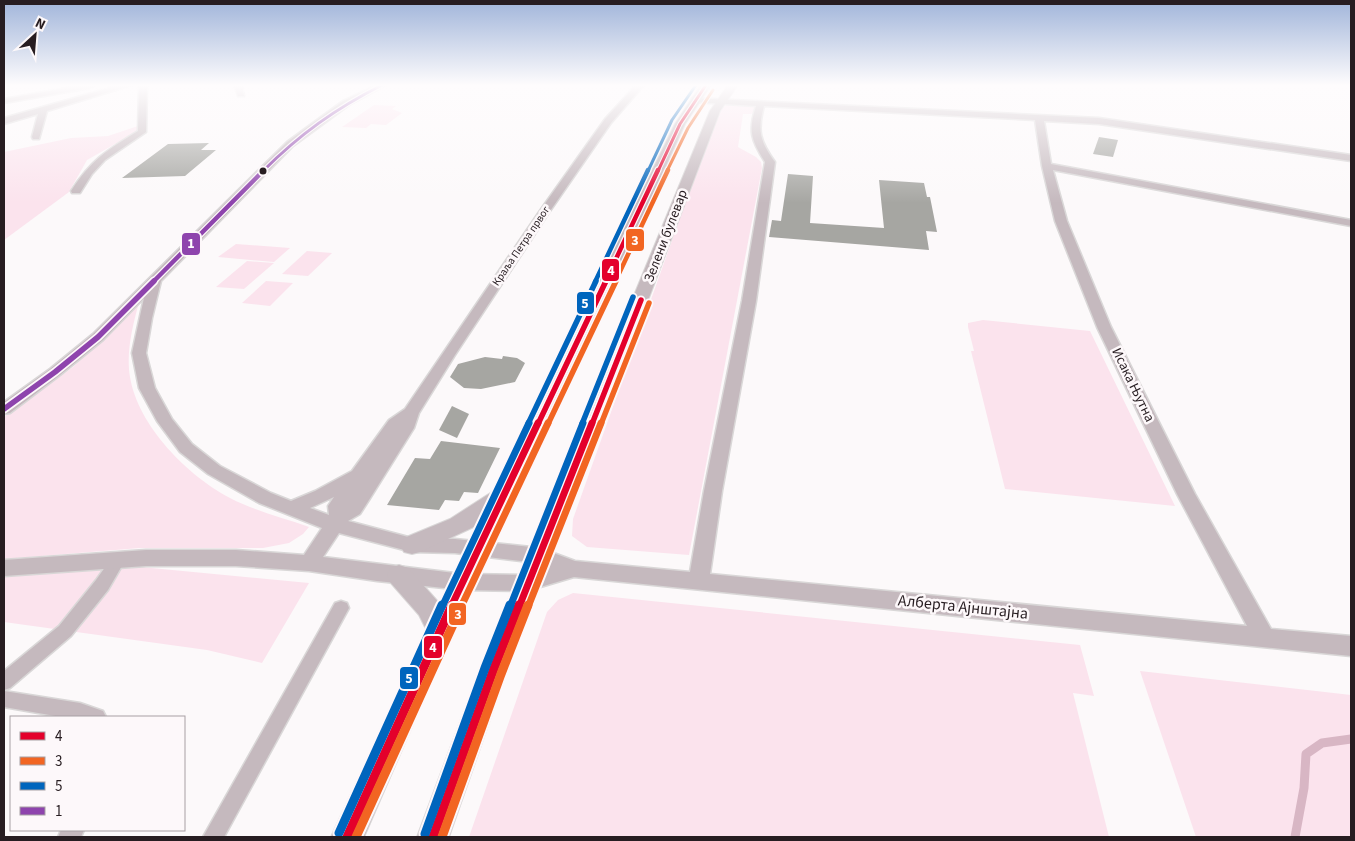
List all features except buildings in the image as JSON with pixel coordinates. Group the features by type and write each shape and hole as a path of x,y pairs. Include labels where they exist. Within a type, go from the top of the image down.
{"street":[{"path":"36,138 39,124"},
{"path":"76,191 88,172 102,158 142,132 142,124"},
{"path":"4,409 55,372 98,337 290,144 317,124"},
{"name":"Краља Петра првог","path":"310,563 337,522 353,509 363,495 406,428 411,413 543,214 607,124"},
{"path":"347,837 440,631 680,124"},
{"name":"Зелени булевар","path":"432,837 527,583 540,556 710,124"},
{"path":"699,581 713,491 749,300 770,162 754,134 756,124"},
{"name":"Исака Њутна","path":"1040,124 1047,166 1061,221 1104,327 1186,494 1264,637"},
{"path":"1124,124 1351,158"},
{"path":"1047,166 1351,223"},
{"path":"155,281 145,318 139,353 147,388 165,421 186,448 214,470 265,498 412,545 454,546 540,556 574,569"},
{"name":"Краља Петра првог","path":"337,522 337,506 394,424 411,413"},
{"path":"292,508 321,496 361,472"},
{"path":"412,545 449,530 482,513 507,491"},
{"path":"4,568 118,560 236,558 310,563 463,582 527,583 574,569"},
{"path":"4,682 65,630 102,585 118,560"},
{"name":"Алберта Ајнштајна","path":"574,569 1351,646"},
{"path":"399,575 429,608 440,631"},
{"path":"213,837 341,608"},
{"path":"4,699 94,716"}],"shaded area":[{"path":"346,124 371,124 366,128 342,127"},
{"path":"713,124 741,124 738,147 756,157 761,162 762,168 689,555 587,547 572,536 573,519"},
{"path":"141,125 135,136 115,144 87,160 69,192 4,240 4,152 71,138 108,136"},
{"path":"236,244 290,248 274,262 218,257"},
{"path":"307,251 332,253 308,276 282,274"},
{"path":"247,261 274,263 244,289 216,287"},
{"path":"266,281 293,283 270,306 242,303"},
{"path":"138,306 129,350 130,377 143,413 167,448 198,477 230,498 249,507 309,527 303,534 289,543 263,548 140,548 4,559 4,417 73,367"},
{"path":"983,320 1090,331 1175,506 1005,489 971,351 974,351 968,323"},
{"path":"106,567 141,567 309,583 262,663 207,650 4,622 4,575"},
{"path":"573,593 1080,645 1094,696 1073,693 1109,837 469,837 547,612 558,600"},
{"path":"1140,671 1351,695 1351,837 1196,837"}],"waterway":[{"path":"1295,837 1304,788 1306,754 1322,743 1351,739"}],"transit line":[{"name":"1","path":"4,409 55,372 98,337 290,144 317,124"},
{"name":"5","path":"339,833 444,601 670,124"},
{"name":"4","path":"347,837 452,605 680,124"},
{"name":"3","path":"356,837 460,609 690,124"},
{"name":"5","path":"425,834 485,668 633,297"},
{"name":"4","path":"433,837 493,671 641,300"},
{"name":"3","path":"442,837 501,674 649,303"}]}
